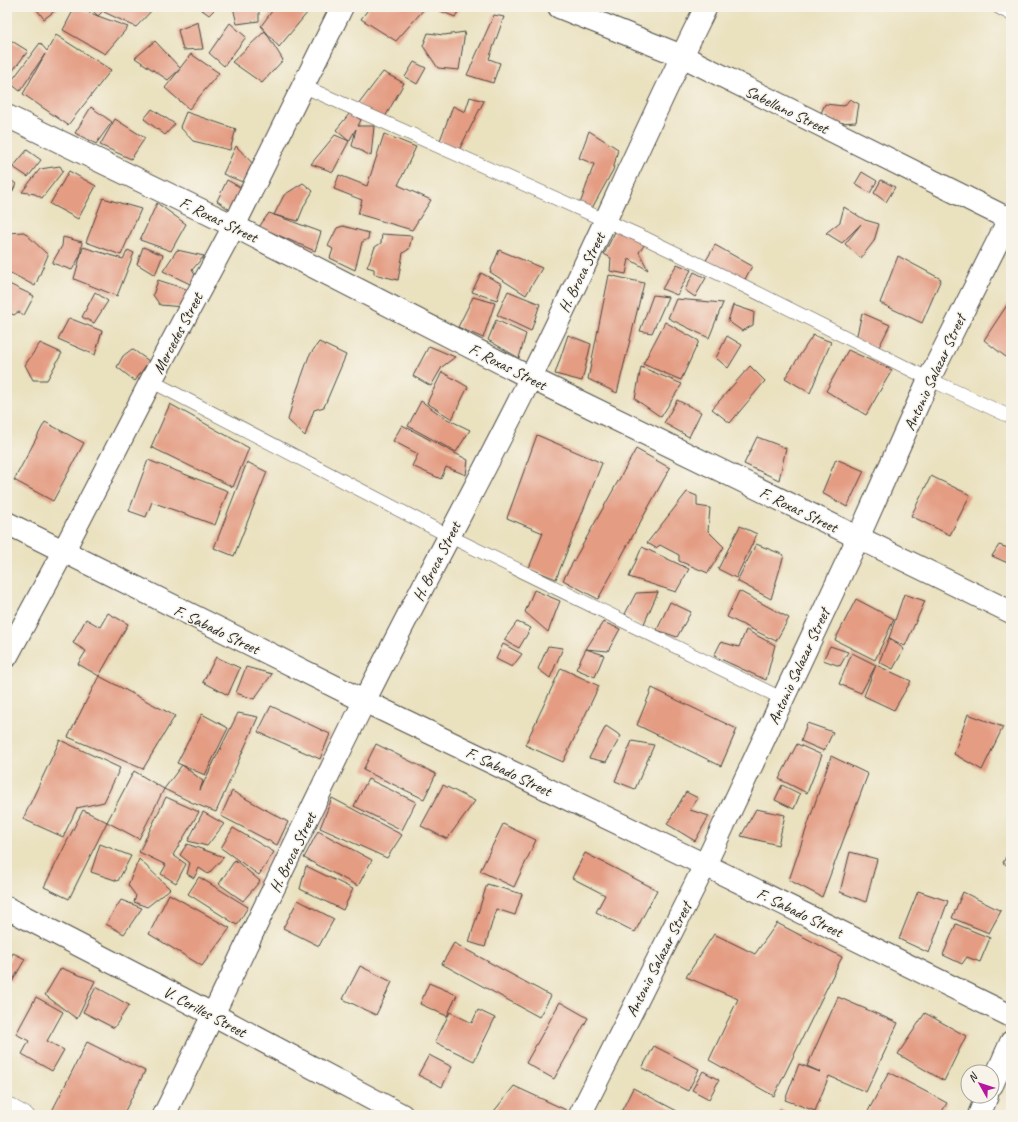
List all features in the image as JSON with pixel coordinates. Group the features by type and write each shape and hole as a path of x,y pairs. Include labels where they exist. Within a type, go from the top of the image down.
{"street":[{"name":"Mercedes Street","path":"7,656 234,226 342,7"},
{"name":"Sabellano Street","path":"559,7 682,56 1010,218"},
{"name":"H. Broca Street","path":"164,1115 214,1015 364,701 531,378 706,7"},
{"name":"F. Roxas Street","path":"7,116 234,226 531,378 1011,612"},
{"name":"Antonio Salazar Street","path":"580,1115 705,866 858,538 929,379 1010,218"},
{"name":"F. Sabado Street","path":"7,524 364,701 1011,1016"},
{"name":"V. Cerilles Street","path":"7,908 214,1015 402,1115"},
{"path":"1000,1067 1011,1042"},
{"path":"979,1115 984,1104"}],"lane":[{"path":"998,7 1011,14"},
{"path":"303,86 606,221 742,285 929,379 1011,417"},
{"path":"151,381 449,536 783,699"},
{"path":"7,1103 28,1115"}],"building":[{"path":"35,7 60,7 44,19"},
{"path":"75,7 128,27 105,54 63,30"},
{"path":"89,7 107,7 98,16"},
{"path":"108,7 155,7 136,27 104,12"},
{"path":"198,7 217,7 209,15"},
{"path":"233,7 259,7 259,21 237,24"},
{"path":"275,7 312,7 279,47 261,26"},
{"path":"370,7 426,7 396,41 361,19"},
{"path":"461,7 455,17 433,8"},
{"path":"494,15 504,17 489,59 500,63 493,83 467,75"},
{"path":"198,22 203,49 183,50 178,30"},
{"path":"230,23 246,37 224,66 209,53"},
{"path":"265,31 283,60 262,83 232,62"},
{"path":"465,32 459,70 438,68 423,46 428,33 444,35"},
{"path":"56,35 111,70 68,125 23,94 45,54 20,91 10,83 40,43 47,51"},
{"path":"7,38 28,51 7,78"},
{"path":"155,41 180,68 191,54 219,73 189,109 165,88 180,69 168,80 135,58"},
{"path":"414,62 426,68 417,84 405,77"},
{"path":"383,72 404,83 384,119 358,105"},
{"path":"470,97 484,101 459,150 439,143 453,106 465,112"},
{"path":"850,99 859,104 856,122 840,123 821,113 825,104 844,106"},
{"path":"91,107 112,122 96,144 75,133"},
{"path":"152,109 175,124 165,135 144,119"},
{"path":"186,112 236,129 230,150 193,141 180,127"},
{"path":"350,113 361,120 358,126 374,126 371,156 352,146 356,129 349,141 336,130"},
{"path":"115,119 145,138 131,159 100,145"},
{"path":"7,129 11,133 8,147 7,147"},
{"path":"589,131 618,149 613,170 591,210 580,204 594,164 579,158"},
{"path":"384,134 416,147 398,185 431,200 412,230 358,214 362,200 334,189 339,175 367,186"},
{"path":"335,135 349,141 333,172 311,164"},
{"path":"236,146 256,167 245,183 223,174"},
{"path":"27,150 41,160 28,177 13,167"},
{"path":"60,166 63,171 42,198 35,194 22,192 40,169"},
{"path":"69,171 96,186 78,219 50,204"},
{"path":"862,172 877,181 870,193 855,184"},
{"path":"7,177 16,184 7,203"},
{"path":"227,180 245,190 233,212 217,201"},
{"path":"881,180 895,187 886,202 874,193"},
{"path":"303,183 313,191 305,204 298,221 274,215 284,195"},
{"path":"103,198 141,209 121,255 86,242"},
{"path":"157,203 186,224 171,251 140,240"},
{"path":"844,207 865,220 879,224 874,241 861,258 845,244 861,224 842,243 826,233 840,222"},
{"path":"269,213 321,232 315,251 259,227"},
{"path":"343,226 369,233 368,239 362,242 355,270 330,258 333,249 328,246 337,228"},
{"path":"618,226 646,243 639,252 648,270 629,259 626,274 610,271 611,258 604,254"},
{"path":"24,232 48,255 35,286 7,271 7,233"},
{"path":"382,234 412,236 409,249 403,253 398,280 374,274 374,269 367,267 375,247 381,243"},
{"path":"63,237 82,242 80,256 72,270 52,263 62,246"},
{"path":"715,245 752,266 742,285 704,264"},
{"path":"83,247 123,259 128,250 134,253 117,296 74,279"},
{"path":"143,247 163,255 155,275 137,264"},
{"path":"177,250 204,256 192,270 197,278 190,284 163,271"},
{"path":"499,250 542,268 526,295 490,272"},
{"path":"898,256 941,279 922,323 880,303"},
{"path":"677,264 691,270 677,295 662,289"},
{"path":"694,272 706,278 695,297 685,290"},
{"path":"481,273 502,284 497,300 472,292"},
{"path":"609,275 644,283 617,393 588,379"},
{"path":"158,280 189,290 183,307 160,305 153,295"},
{"path":"7,283 34,296 24,315 18,312 14,315 7,312"},
{"path":"508,291 540,304 531,331 497,315"},
{"path":"95,292 108,301 94,323 82,317"},
{"path":"653,295 668,297 652,333 640,331"},
{"path":"473,297 495,303 483,338 458,327"},
{"path":"676,299 723,303 709,338 668,318"},
{"path":"1011,299 1011,361 984,340"},
{"path":"733,305 754,312 753,325 742,331 728,321"},
{"path":"862,313 890,325 878,349 856,339"},
{"path":"69,318 102,331 95,355 58,339"},
{"path":"496,320 526,334 519,358 488,340"},
{"path":"665,322 699,341 681,380 643,364"},
{"path":"568,335 591,344 582,381 555,374"},
{"path":"813,335 831,342 810,393 785,378"},
{"path":"727,336 742,345 728,368 716,358"},
{"path":"319,342 346,355 324,407 314,410 305,436 288,420 309,356"},
{"path":"40,343 62,353 47,380 33,380 25,365"},
{"path":"429,346 455,357 442,367 431,386 413,376"},
{"path":"132,349 149,361 135,381 117,367 123,356"},
{"path":"848,350 892,370 866,415 826,391"},
{"path":"750,366 765,381 730,423 712,409"},
{"path":"641,367 682,384 661,417 635,399"},
{"path":"442,372 468,387 452,419 427,403"},
{"path":"677,400 701,412 689,437 664,423"},
{"path":"421,401 445,418 470,430 456,452 408,426"},
{"path":"170,404 249,448 233,487 151,447"},
{"path":"45,422 84,443 53,501 14,480"},
{"path":"402,425 468,460 466,475 446,467 441,479 412,466 418,454 393,441"},
{"path":"537,435 602,463 556,579 529,568 543,533 507,518"},
{"path":"757,437 786,448 779,480 744,464"},
{"path":"636,449 670,468 598,599 563,580"},
{"path":"836,459 864,471 847,507 822,493"},
{"path":"148,460 228,491 215,525 152,502 146,517 129,511"},
{"path":"247,462 267,472 234,556 214,548"},
{"path":"931,476 970,495 950,535 911,516"},
{"path":"687,492 697,496 697,506 710,508 708,531 724,547 708,573 679,561 679,555 660,545 656,548 647,543"},
{"path":"740,526 757,534 736,578 718,569"},
{"path":"756,544 784,555 771,599 737,581"},
{"path":"999,545 1011,549 1010,564 992,556"},
{"path":"642,547 689,569 676,592 629,577"},
{"path":"534,590 560,601 548,632 525,612"},
{"path":"739,591 789,618 776,641 727,617"},
{"path":"658,592 643,626 625,614 636,593"},
{"path":"904,594 925,601 905,646 889,638"},
{"path":"856,599 894,619 875,660 835,640"},
{"path":"670,602 691,612 677,637 657,630"},
{"path":"108,613 128,624 99,676 78,664 86,651 73,643 86,619 100,627"},
{"path":"517,622 531,628 519,648 504,640"},
{"path":"603,622 620,629 608,651 586,649"},
{"path":"746,630 775,645 766,680 714,656 721,642 739,647"},
{"path":"889,638 904,649 893,669 879,662"},
{"path":"503,644 522,654 512,667 496,659"},
{"path":"548,646 563,648 550,678 538,669"},
{"path":"830,646 848,652 840,666 823,660"},
{"path":"586,649 604,655 595,677 576,669"},
{"path":"852,653 876,665 861,693 839,684"},
{"path":"216,657 240,668 228,695 203,682"},
{"path":"876,665 911,681 894,710 864,696"},
{"path":"246,667 272,674 254,699 236,693"},
{"path":"561,668 599,686 563,762 525,745"},
{"path":"99,676 175,716 143,769 68,737"},
{"path":"652,688 737,729 721,766 637,725"},
{"path":"271,706 330,734 320,759 258,732"},
{"path":"238,713 258,717 216,812 164,789 182,765 203,781 200,790"},
{"path":"202,714 228,728 205,775 177,763"},
{"path":"968,714 1003,727 982,770 954,754"},
{"path":"807,723 833,732 824,751 801,741"},
{"path":"606,726 621,736 606,762 589,758"},
{"path":"60,740 120,768 104,802 77,808 63,837 23,819"},
{"path":"632,741 654,745 635,789 615,781"},
{"path":"376,744 436,774 424,799 363,770"},
{"path":"797,744 822,755 807,793 779,779"},
{"path":"831,756 868,774 822,897 789,880"},
{"path":"134,771 164,789 139,839 107,822"},
{"path":"368,779 416,802 402,830 354,806"},
{"path":"443,785 475,801 447,839 421,826"},
{"path":"782,785 800,794 794,809 775,800"},
{"path":"232,791 288,822 277,845 221,816"},
{"path":"686,792 698,798 690,810 709,816 695,841 667,824"},
{"path":"166,797 199,812 173,855 186,864 176,883 161,874 166,865 139,852"},
{"path":"332,798 402,835 387,858 320,828"},
{"path":"756,809 785,815 778,845 741,836"},
{"path":"83,810 107,822 69,899 44,887"},
{"path":"203,812 224,824 207,846 188,841"},
{"path":"503,824 536,840 514,887 480,871"},
{"path":"233,828 274,852 259,875 221,848"},
{"path":"318,831 372,860 358,886 304,858"},
{"path":"100,844 131,856 118,881 91,872"},
{"path":"187,844 224,857 208,874 199,868 194,878 187,874 190,863 180,855"},
{"path":"1011,846 1011,867 1003,863"},
{"path":"850,852 877,859 866,902 840,892"},
{"path":"585,853 657,890 635,932 596,912 605,895 572,878"},
{"path":"139,859 170,889 147,907 134,902 136,896 128,885"},
{"path":"235,860 260,881 243,901 219,884"},
{"path":"306,866 353,889 343,910 300,889"},
{"path":"199,877 248,907 237,925 188,894"},
{"path":"487,884 522,894 515,915 496,909 485,947 469,942"},
{"path":"918,891 948,901 929,953 899,939"},
{"path":"963,892 1001,911 989,933 952,918"},
{"path":"169,894 230,928 202,966 149,934"},
{"path":"121,900 142,908 124,934 106,924"},
{"path":"298,900 334,919 319,946 283,928"},
{"path":"777,923 842,957 774,1096 709,1060 738,999 686,977 714,934 755,954"},
{"path":"956,924 990,938 980,962 967,957 962,964 943,955"},
{"path":"454,943 551,996 539,1017 442,964"},
{"path":"13,953 25,959 12,982 7,979 7,965"},
{"path":"360,966 392,982 376,1015 343,999"},
{"path":"61,968 95,981 77,1019 45,995"},
{"path":"429,983 457,995 447,1016 420,1004"},
{"path":"96,987 129,1005 114,1028 83,1012"},
{"path":"36,997 63,1012 47,1041 64,1050 52,1071 22,1054 29,1041 16,1034"},
{"path":"838,997 898,1023 866,1092 829,1076 815,1111 785,1100 799,1064 820,1072 807,1066"},
{"path":"560,1002 588,1018 554,1079 526,1063"},
{"path":"478,1010 495,1018 474,1061 435,1042 450,1012 472,1023"},
{"path":"925,1013 966,1036 944,1081 898,1054"},
{"path":"87,1042 145,1071 123,1115 61,1115 52,1111"},
{"path":"654,1046 699,1069 688,1091 642,1068"},
{"path":"429,1055 452,1067 442,1087 418,1075"},
{"path":"703,1071 719,1080 709,1099 692,1090"},
{"path":"889,1072 947,1103 940,1115 866,1115"},
{"path":"514,1086 566,1110 563,1115 491,1115"},
{"path":"633,1088 677,1111 675,1115 627,1115 621,1112"},
{"path":"780,1109 790,1115 778,1115"}]}
